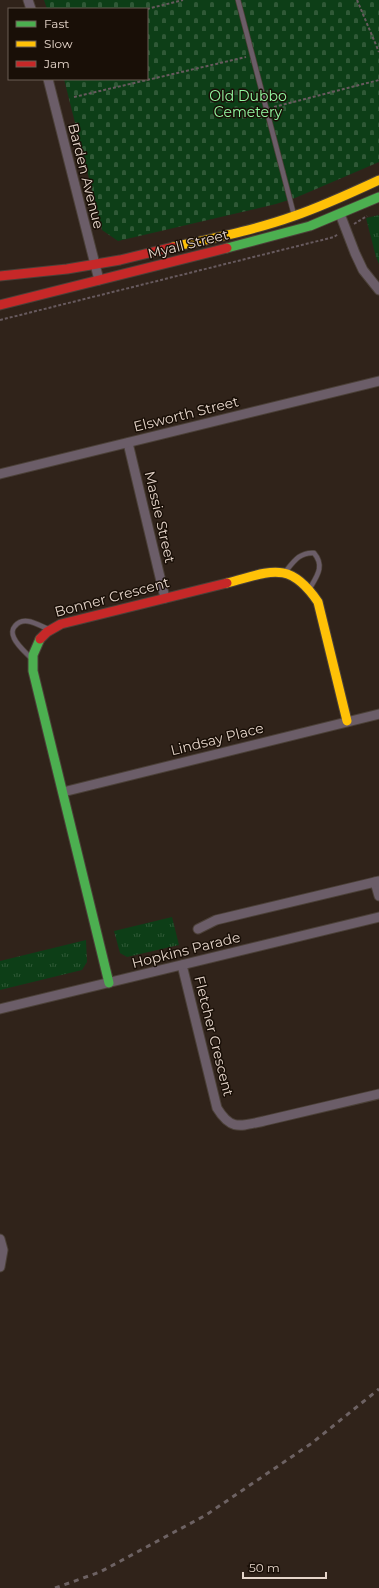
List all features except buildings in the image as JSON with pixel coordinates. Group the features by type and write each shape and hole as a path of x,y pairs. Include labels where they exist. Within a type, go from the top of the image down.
{"street":[{"name":"Barden Avenue","path":"48,80 98,280"},
{"name":"Myall Street","path":"0,276 94,265 224,235 294,216 336,200 379,180"},
{"name":"Myall Street","path":"0,305 272,237 310,226 379,197"},
{"path":"340,214 363,270 379,290"},
{"name":"Elsworth Street","path":"0,474 379,382"},
{"name":"Massie Street","path":"128,443 165,598"},
{"path":"285,572 299,579 310,590 318,602 347,721"},
{"name":"Bonner Crescent","path":"109,982 32,671 32,659 35,648 40,638 49,629 61,624 268,573 285,572"},
{"name":"Lindsay Place","path":"63,792 379,714"},
{"name":"Hopkins Parade","path":"198,929 216,920 377,881 379,896"},
{"name":"Hopkins Parade","path":"0,1010 109,982 379,917"},
{"name":"Fletcher Crescent","path":"182,965 217,1108 224,1119 228,1122 233,1125 247,1125 379,1094"},
{"path":"0,1239 3,1250 0,1266"}],"lane":[{"path":"238,0 294,216"},
{"path":"285,572 300,555 307,553 314,554 318,558 320,565 319,572 310,590"},
{"path":"32,659 14,639 12,633 14,627 20,622 26,621 49,629"}],"path":[{"path":"148,9 183,0"},
{"path":"357,0 379,52"},
{"path":"148,80 253,55"},
{"path":"74,97 146,80"},
{"path":"266,109 379,80"},
{"path":"0,320 334,236 370,214"}],"green space":[{"name":"Old Dubbo Cemetery","path":"44,0 379,0 379,162 295,198 276,204 118,241 102,230 64,80 148,80 148,8 47,8"},
{"path":"379,215 379,264 366,218"},
{"path":"172,917 179,945 127,957 120,953 114,931"},
{"path":"86,940 87,962 82,970 0,990 0,961"}],"railway":[{"path":"55,1588 100,1572 206,1515 312,1443 379,1389"}],"traffic: fast":[{"path":"227,248 310,226 379,197"},
{"path":"40,639 33,655 33,671 109,983"}],"traffic: slow":[{"path":"173,247 279,221 326,204 379,180"},
{"path":"227,583 255,575 278,572 288,574 298,579 308,588 318,602 347,721"}],"traffic: jam":[{"path":"0,276 67,269 120,260 173,247"},
{"path":"0,305 227,248"},
{"path":"40,639 47,632 61,624 227,583"}]}
